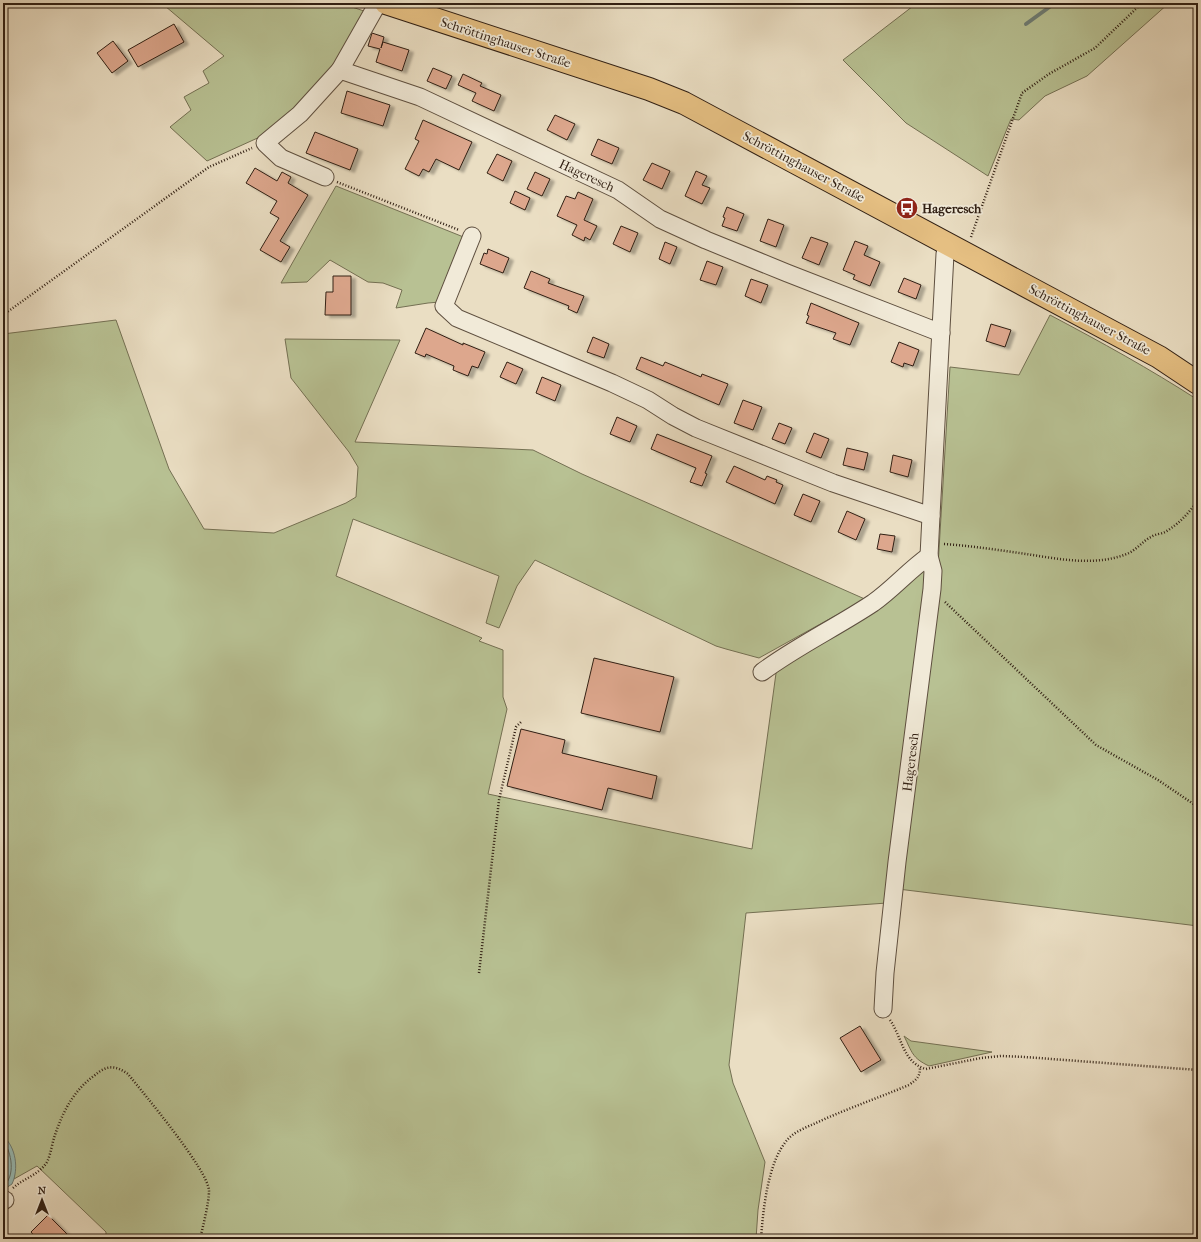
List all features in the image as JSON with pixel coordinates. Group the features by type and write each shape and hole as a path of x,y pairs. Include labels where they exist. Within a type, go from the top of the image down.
{"main road":[{"name":"Schröttinghauser Straße","path":"386,3 649,89 684,103 1159,356 1198,383"}],"street":[{"path":"325,177 281,158 265,142 300,114 340,70 378,3"},
{"name":"Hageresch","path":"340,70 420,97 618,190 660,219 706,240 941,333"},
{"path":"472,236 444,306 457,318 612,383 648,400 673,416 696,428 833,483 931,516"},
{"name":"Hageresch","path":"883,1009 896,862 932,589 933,572 929,550 945,254 957,248"},
{"path":"762,672 779,659 873,603 891,589 929,550"}],"path":[{"path":"957,248 991,181 1022,93 1049,74 1095,48 1142,3"},
{"path":"3,315 209,167 265,142"},
{"path":"325,177 472,236"},
{"path":"929,550 966,546 1062,559 1086,561 1110,559 1129,553 1151,536 1164,532 1175,525 1188,514 1198,500"},
{"path":"932,589 1096,744 1158,780 1198,807"},
{"path":"478,973 499,800 516,728 521,722"},
{"path":"883,1009 894,1025 906,1053 912,1062 920,1067 932,1068 981,1058 1001,1056 1198,1070"},
{"path":"4,1200 18,1184 36,1174 48,1160 64,1111 71,1098 83,1084 104,1069 111,1067 120,1068 128,1074 193,1158 207,1181 209,1191 200,1239"},
{"path":"761,1239 763,1211 774,1163 782,1147 790,1137 840,1112 909,1085 920,1075 920,1067"}],"green space":[{"path":"166,3 340,3 367,12 334,67 293,111 262,136 207,161 170,127 191,110 184,97 209,83 203,71 224,56 165,6"},
{"path":"917,3 1169,3 1087,76 1045,96 1019,120 1011,119 988,176 906,123 843,60"},
{"path":"336,186 466,238 440,302 396,308 402,290 383,283 368,282 330,260 307,282 281,283"},
{"path":"1050,315 1162,377 1198,400 1198,926 898,889 887,903 746,913 729,1065 733,1083 765,1162 758,1210 756,1239 106,1239 106,1232 37,1166 14,1179 12,1156 6,1139 3,1136 3,334 116,320 169,469 204,529 274,533 346,503 356,497 358,467 349,452 291,378 285,339 400,340 355,442 533,450 582,474 867,600 759,658 716,646 535,560 517,586 499,628 486,623 499,576 353,519 336,576 482,638 479,641 503,650 503,697 507,709 488,794 752,849 777,666 923,566 937,583 950,367 1019,375"},
{"path":"904,1036 911,1041 992,1052 929,1066 916,1057"}],"water":[{"path":"3,1136 11,1146 16,1165 12,1184 3,1190"}],"building":[{"path":"174,24 184,42 138,67 128,50"},
{"path":"372,33 384,37 381,48 383,42 409,50 402,71 376,62 380,49 368,46"},
{"path":"113,41 128,61 112,73 97,53"},
{"path":"433,68 452,76 446,89 427,81"},
{"path":"463,74 482,83 480,86 501,95 494,111 472,101 476,93 458,85"},
{"path":"347,91 390,105 383,126 341,113"},
{"path":"555,115 575,124 567,140 547,130"},
{"path":"423,120 472,142 459,170 436,159 429,172 423,169 419,176 405,169 419,141 415,139"},
{"path":"315,132 358,149 350,170 306,153"},
{"path":"598,139 619,148 612,164 591,155"},
{"path":"497,154 512,161 503,181 487,173"},
{"path":"652,163 670,171 662,189 643,180"},
{"path":"255,168 277,181 282,172 291,177 288,183 308,195 280,241 290,247 281,262 260,250 279,218 270,213 277,201 246,183"},
{"path":"696,171 707,176 702,185 710,188 702,204 685,196"},
{"path":"535,172 550,179 542,196 527,189"},
{"path":"515,191 530,198 525,210 510,203"},
{"path":"578,192 593,199 584,220 597,226 590,240 585,237 584,241 572,235 577,225 557,216 566,196 575,199"},
{"path":"727,207 744,214 737,231 722,226 725,218 723,217"},
{"path":"768,219 784,225 776,247 760,241"},
{"path":"621,226 638,233 630,252 613,244"},
{"path":"811,237 828,243 819,265 802,258"},
{"path":"855,241 868,246 864,255 880,262 870,286 853,279 855,275 843,270"},
{"path":"665,242 677,247 670,264 659,259"},
{"path":"488,249 509,258 503,273 480,264 484,253 487,254"},
{"path":"707,261 723,267 716,285 700,280"},
{"path":"531,271 550,279 548,283 584,296 577,313 568,309 569,306 524,288"},
{"path":"333,276 351,276 351,315 325,315 326,292 333,292"},
{"path":"904,278 921,285 916,299 898,292"},
{"path":"751,279 768,285 761,303 745,296"},
{"path":"811,303 859,323 850,345 833,339 836,333 806,323 809,316 807,315"},
{"path":"991,324 1011,330 1005,347 986,341"},
{"path":"426,328 463,345 463,343 485,352 478,368 472,366 468,376 453,370 454,366 426,354 425,357 415,353"},
{"path":"593,337 609,344 604,358 587,352"},
{"path":"899,342 919,350 913,366 904,363 903,367 891,362"},
{"path":"641,357 663,366 665,362 701,377 702,374 728,384 719,405 636,369"},
{"path":"507,362 523,369 516,384 500,377"},
{"path":"542,377 561,385 555,401 536,393"},
{"path":"743,400 762,407 753,430 734,423"},
{"path":"617,417 637,426 630,442 610,434"},
{"path":"779,423 792,428 785,444 772,439"},
{"path":"814,433 829,439 821,458 806,452"},
{"path":"657,434 712,456 705,473 707,474 702,486 690,482 696,468 651,449"},
{"path":"847,448 868,453 864,470 843,465"},
{"path":"893,455 912,460 908,477 890,472"},
{"path":"734,466 765,480 767,476 777,480 776,482 783,485 775,504 726,482"},
{"path":"803,494 820,501 811,522 794,515"},
{"path":"847,511 865,519 856,540 838,532"},
{"path":"880,534 895,536 892,552 877,549"},
{"path":"594,658 674,677 660,732 581,713"},
{"path":"521,729 565,740 562,753 657,776 652,799 608,788 602,810 507,786"},
{"path":"860,1026 881,1060 861,1072 840,1038"},
{"path":"48,1215 72,1239 37,1239 31,1232"}],"waterway":[{"path":"1026,24 1055,3"}],"place":[{"name":"Hageresch","path":"907,208"}]}
